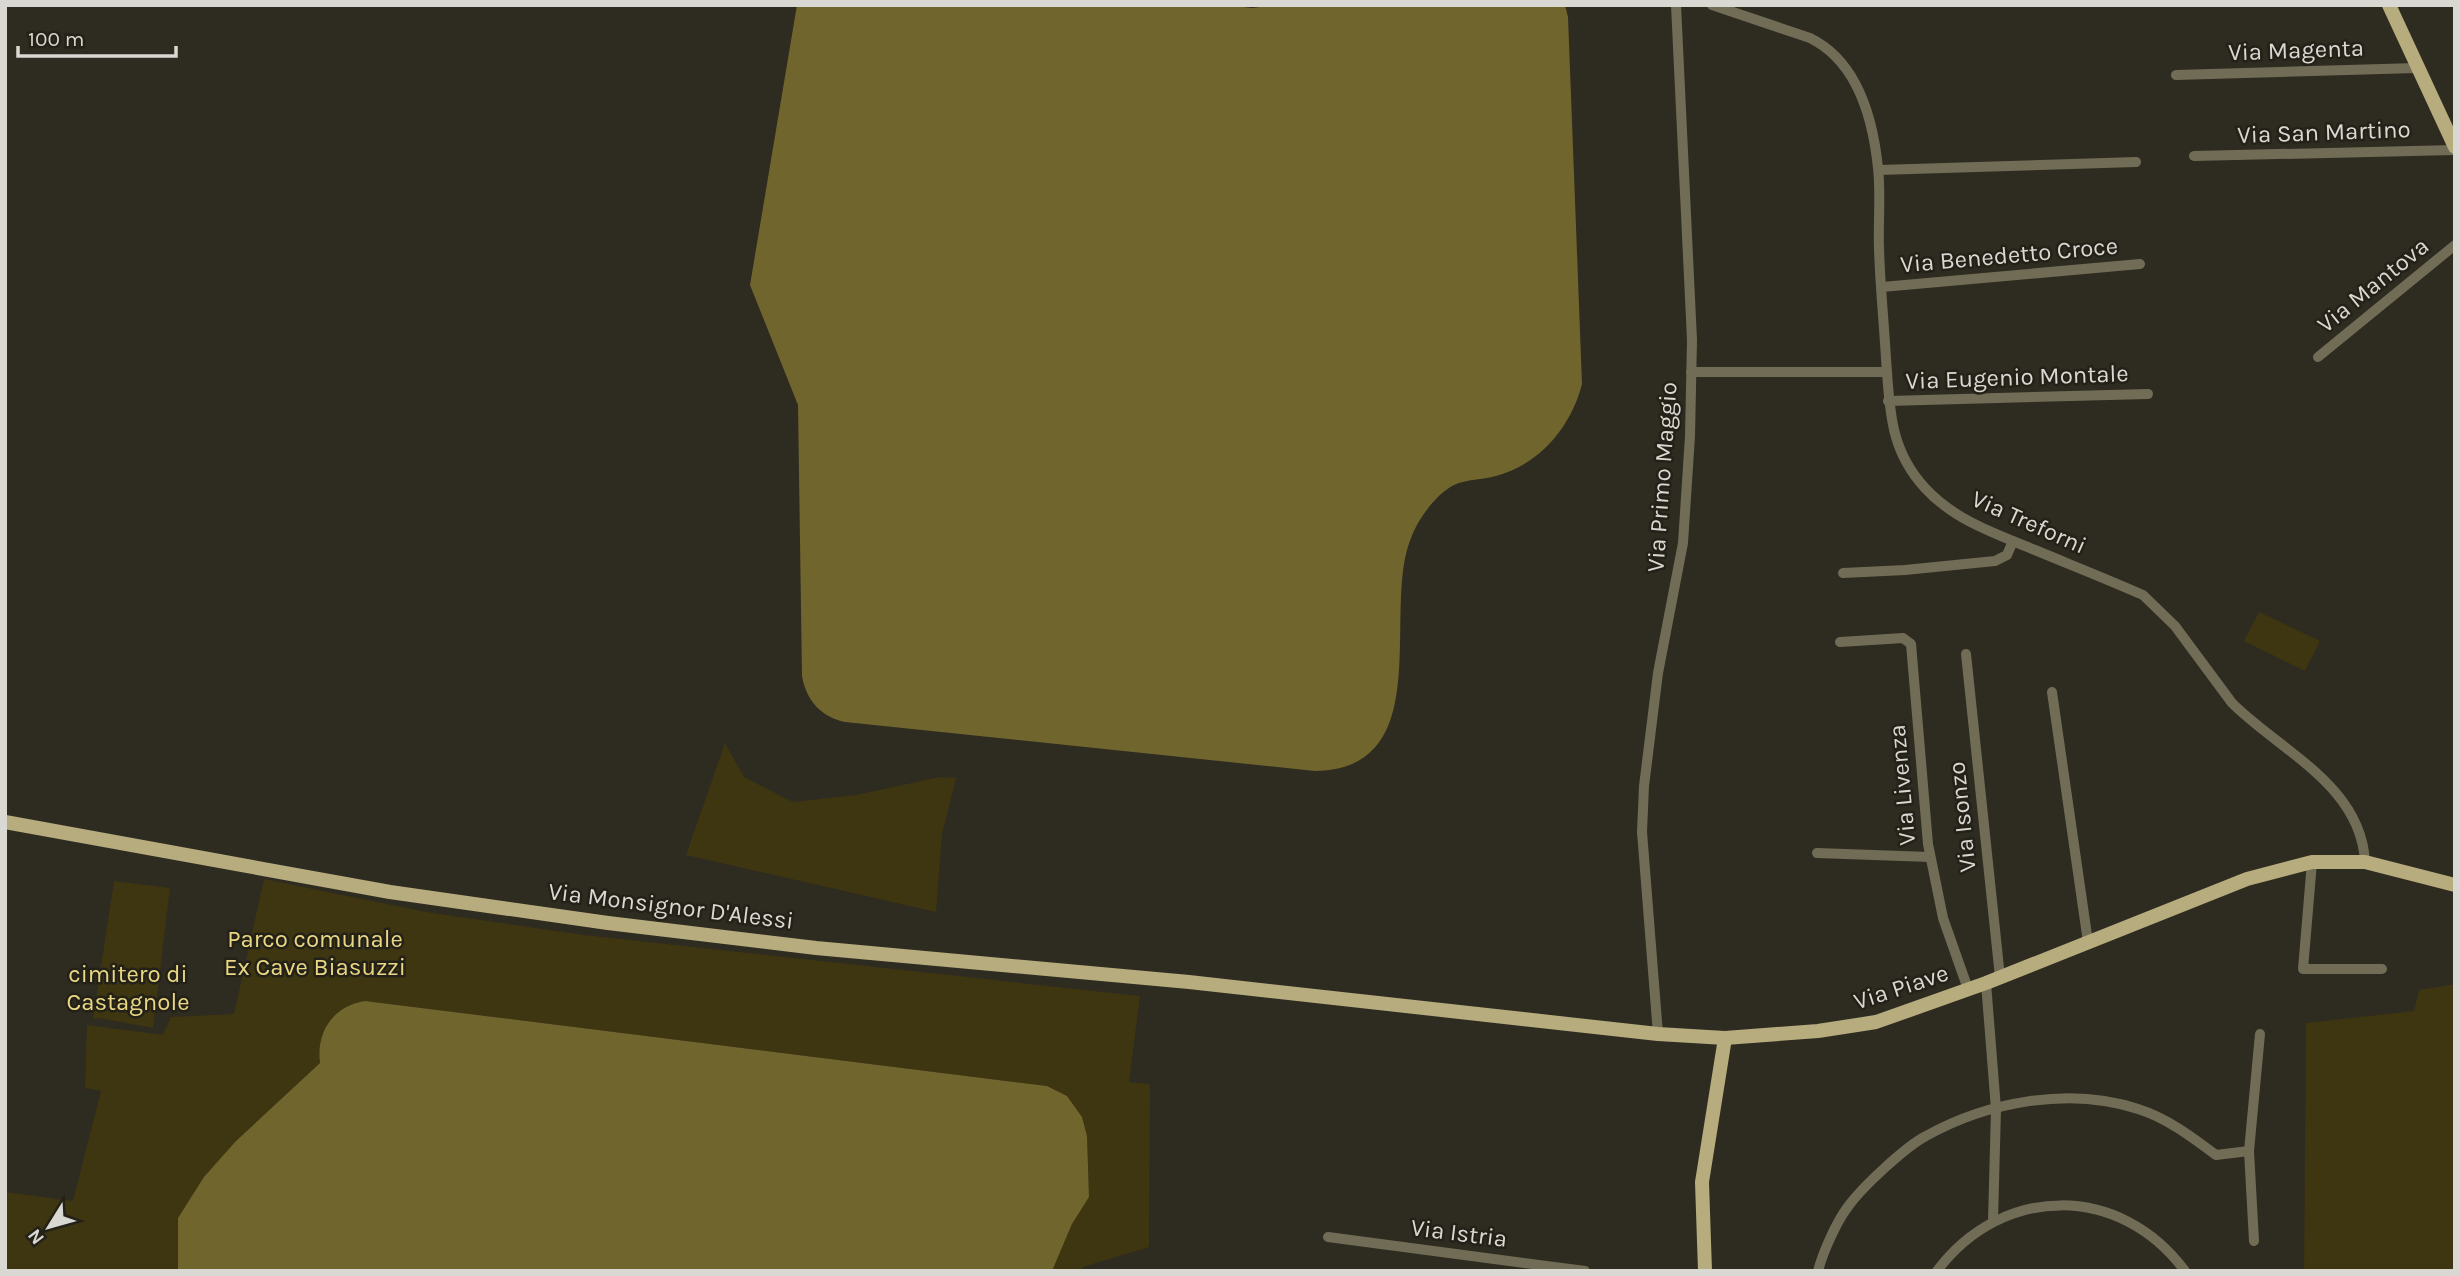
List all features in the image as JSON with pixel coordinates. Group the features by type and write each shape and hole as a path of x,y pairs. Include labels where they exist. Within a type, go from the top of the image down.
{"main road":[{"path":"2389,5 2455,148"},
{"name":"Via Monsignor D'Alessi","path":"5,822 390,892 608,923 816,948 1336,998"},
{"name":"Via Piave","path":"1336,998 1658,1034 1725,1038 1818,1031 1876,1023 1993,980 2247,879 2312,862 2365,862 2455,885"},
{"path":"1705,1271 1702,1182 1725,1038"}],"street":[{"name":"Via Primo Maggio","path":"1658,1034 1642,832 1644,786 1658,673 1683,543 1691,372 1676,5"},
{"name":"Via Treforni","path":"1712,5 1810,38 1833,52 1846,66 1859,92 1871,128 1879,170 1879,247 1888,401 1900,454 1912,473 1927,490 1962,517 2143,595 2161,610 2232,703 2331,787 2357,824 2364,846 2365,862"},
{"name":"Via Magenta","path":"2176,75 2417,68"},
{"name":"Via San Martino","path":"2194,156 2455,148"},
{"path":"1879,170 2136,162"},
{"name":"Via Mantova","path":"2318,357 2455,245"},
{"name":"Via Benedetto Croce","path":"1882,287 2140,264"},
{"path":"1691,372 1887,372"},
{"name":"Via Eugenio Montale","path":"1888,401 2148,394"},
{"path":"1843,573 1994,561 2007,555 2013,541"},
{"name":"Via Livenza","path":"1840,642 1903,638 1911,644 1930,858 1944,918 1968,989"},
{"name":"Via Isonzo","path":"1966,654 1993,980 1996,1109 1993,1221"},
{"path":"2052,692 2088,942"},
{"path":"1817,853 1930,858"},
{"path":"2312,862 2303,970 2382,969"},
{"path":"2254,1241 2249,1151 2260,1034"},
{"path":"1818,1271 1847,1208 1887,1166 1923,1137 1947,1125 1996,1109 2022,1102 2089,1098 2138,1109 2182,1130 2216,1155 2249,1151"},
{"path":"1937,1271 1950,1254 1970,1236 1993,1221 2023,1209 2055,1205 2088,1207 2119,1216 2148,1232 2172,1254 2185,1271"},
{"name":"Via Istria","path":"1328,1237 1585,1271"}],"green space":[{"path":"2259,612 2320,641 2305,671 2244,641"},
{"path":"725,743 744,777 793,802 856,795 940,777 956,778 942,834 936,912 686,855"},
{"name":"Parco comunale Ex Cave Biasuzzi","path":"264,879 426,912 584,935 1140,996 1129,1082 1150,1084 1149,1247 1083,1267 1082,1271 1052,1271 1072,1224 1089,1197 1087,1136 1082,1117 1067,1096 1047,1086 365,1001 344,1008 329,1022 321,1041 320,1063 236,1141 178,1218 178,1271 5,1271 5,1192 73,1201 101,1091 85,1088 87,1025 163,1035 171,1017 234,1014"},
{"name":"cimitero di Castagnole","path":"114,881 170,888 153,1028 93,1019"},
{"path":"2455,984 2455,1271 2304,1271 2306,1023 2414,1011 2419,990"}],"shaded area":[{"path":"797,5 1225,5 1252,8 1277,5 1565,5 1568,17 1582,384 1562,429 1540,453 1512,470 1447,489 1428,508 1418,523 1403,569 1398,681 1392,715 1378,744 1353,763 1315,771 845,722 822,712 811,700 802,676 798,405 750,285"},
{"path":"365,1001 1047,1086 1067,1096 1082,1117 1087,1136 1089,1197 1072,1224 1052,1271 178,1271 178,1218 204,1177 236,1141 320,1063 321,1041 329,1022 344,1008"}]}
